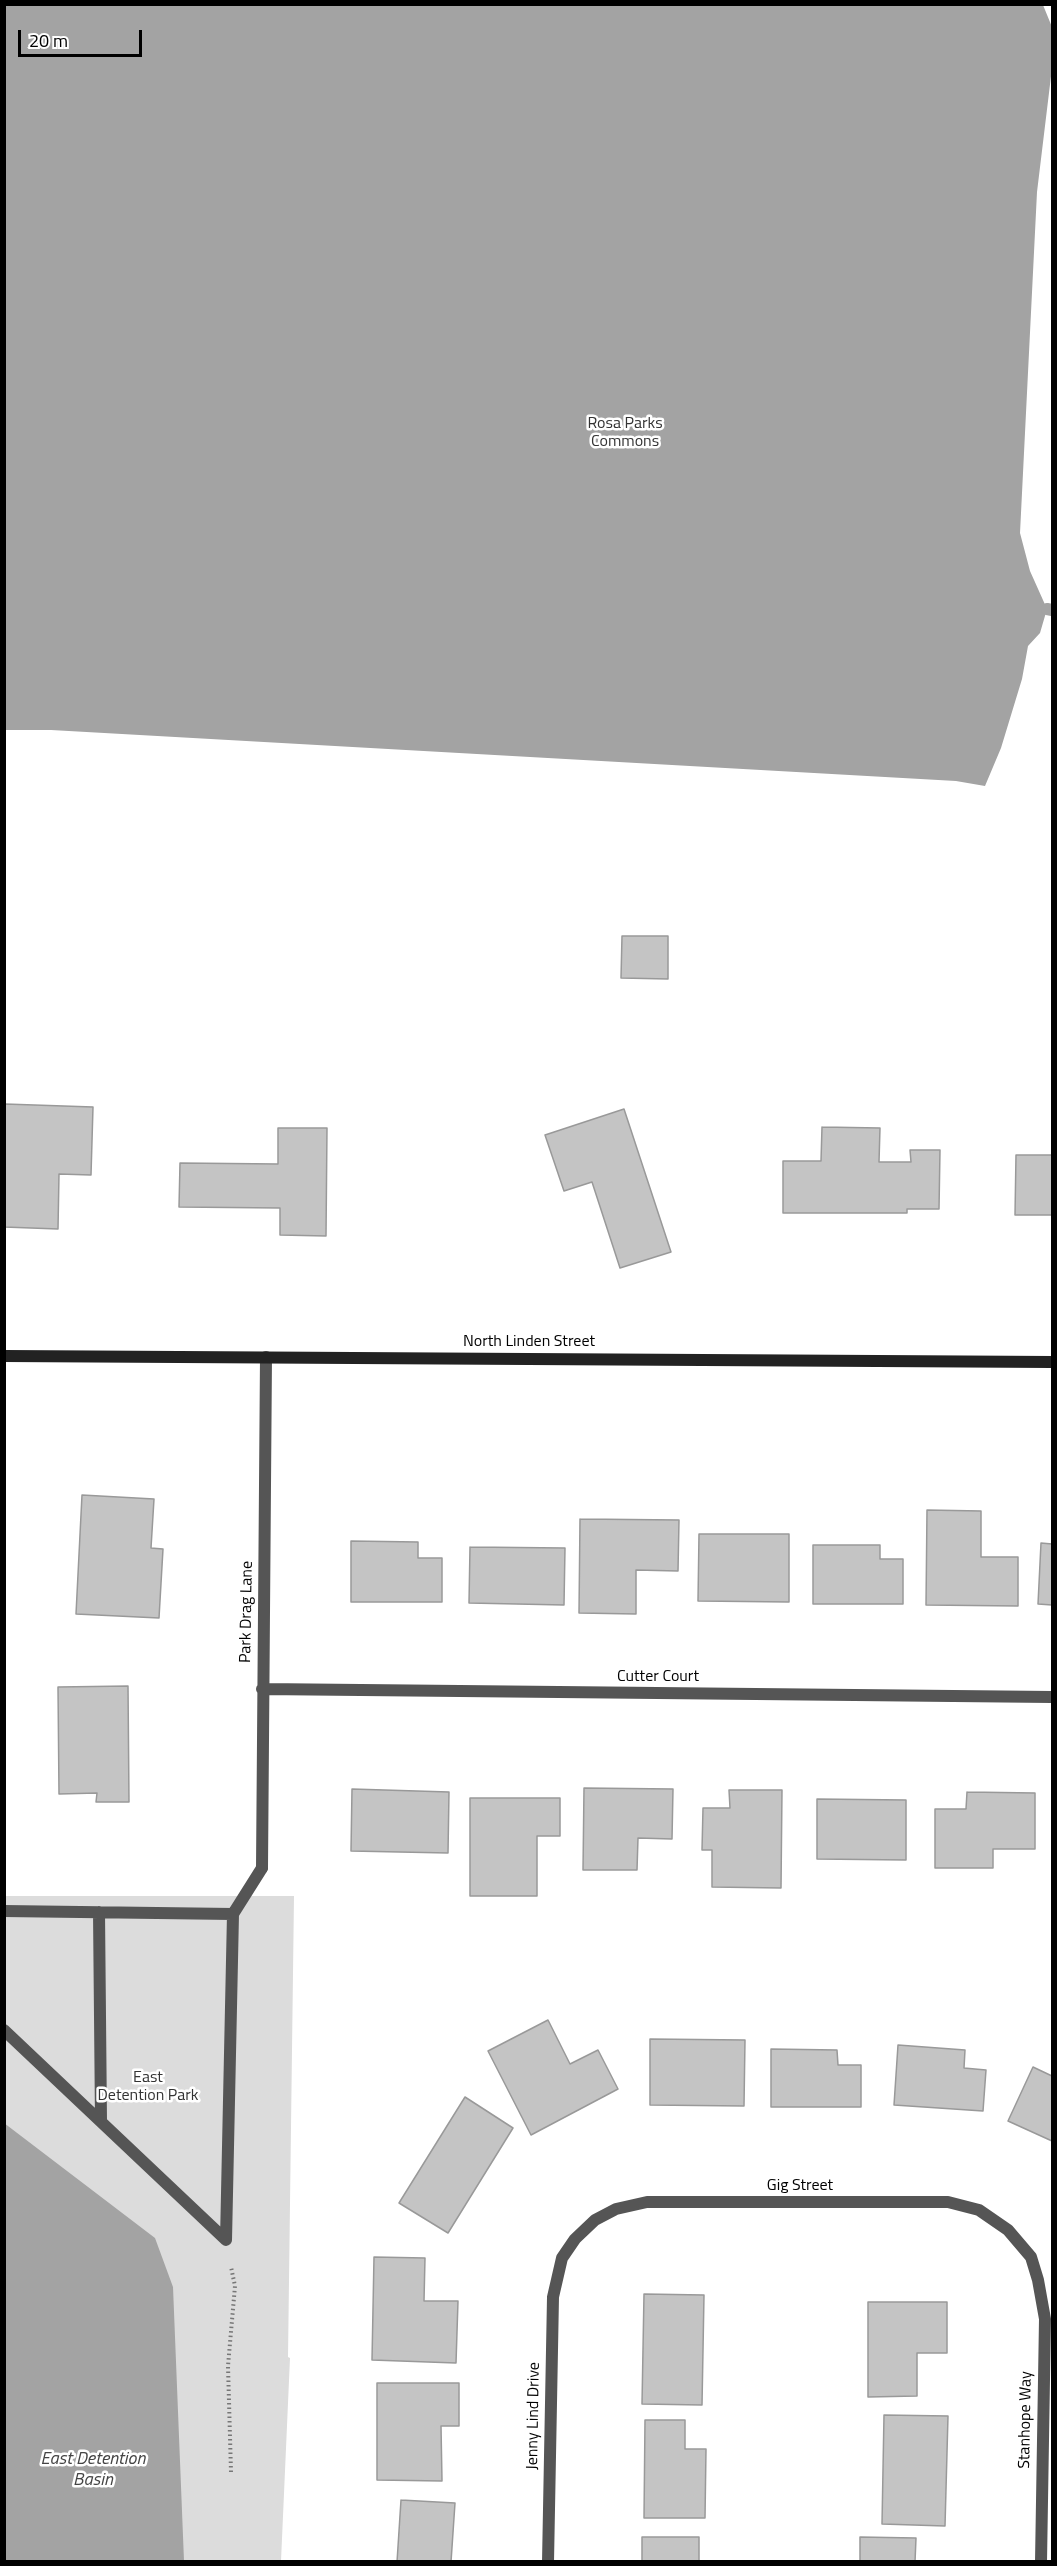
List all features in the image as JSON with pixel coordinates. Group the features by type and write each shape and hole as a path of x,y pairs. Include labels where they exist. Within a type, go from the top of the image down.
{"main road":[{"name":"North Linden Street","path":"4,1356 1053,1362"}],"street":[{"name":"Park Drag Lane","path":"233,1914 262,1868 266,1357"},
{"name":"Cutter Court","path":"262,1689 1053,1697"},
{"path":"4,1911 233,1914 226,2240"},
{"path":"99,1912 100,2121"},
{"path":"4,2030 226,2240"},
{"name":"Gig Street","path":"559,2273 562,2258 575,2238 595,2220 616,2209 646,2202 948,2202 978,2210 1008,2230 1031,2257 1038,2280"},
{"name":"Jenny Lind Drive","path":"548,2562 553,2297 559,2273"},
{"name":"Stanhope Way","path":"1038,2280 1045,2319 1041,2562"}],"path":[{"path":"226,2240 235,2286 228,2366 231,2472"}],"green space":[{"name":"East Detention Park","path":"5,1896 294,1896 288,2357 290,2358 281,2561 5,2562"}],"water":[{"name":"Rosa Parks Commons","path":"4,5 1043,5 1052,27 1052,68 1037,192 1020,533 1030,571 1047,609 1040,633 1028,646 1022,679 1001,748 985,786 956,781 51,730 5,730"},
{"name":"East Detention Basin","path":"4,2123 155,2238 173,2287 184,2561 5,2561"}],"building":[{"path":"622,936 668,936 668,979 621,978"},
{"path":"5,1104 93,1107 91,1175 59,1174 58,1229 4,1227"},
{"path":"624,1109 671,1252 620,1268 592,1182 564,1191 545,1135"},
{"path":"822,1127 880,1128 879,1162 911,1162 910,1150 940,1150 939,1209 907,1209 907,1213 783,1213 783,1161 821,1161"},
{"path":"278,1128 327,1128 326,1236 280,1235 280,1208 179,1207 180,1163 278,1164"},
{"path":"1016,1155 1052,1155 1052,1215 1015,1215"},
{"path":"82,1495 154,1499 151,1548 163,1549 159,1618 76,1614"},
{"path":"927,1510 981,1511 981,1557 1018,1557 1018,1606 926,1605"},
{"path":"580,1519 679,1520 678,1571 636,1570 636,1614 579,1613"},
{"path":"699,1534 789,1534 789,1602 698,1601"},
{"path":"351,1541 418,1542 418,1558 442,1558 442,1602 351,1602"},
{"path":"1041,1543 1052,1544 1052,1605 1038,1604"},
{"path":"813,1545 880,1545 880,1559 903,1559 903,1604 813,1604"},
{"path":"470,1547 565,1548 564,1605 469,1603"},
{"path":"128,1686 129,1802 96,1802 97,1793 59,1794 58,1687"},
{"path":"584,1788 673,1789 672,1839 638,1838 637,1870 583,1870"},
{"path":"352,1789 449,1792 448,1853 351,1851"},
{"path":"729,1790 782,1790 781,1888 712,1887 712,1850 702,1850 703,1808 730,1808"},
{"path":"967,1792 1035,1793 1035,1849 993,1849 993,1868 935,1868 935,1809 966,1809"},
{"path":"470,1798 560,1798 560,1836 537,1836 537,1896 470,1896"},
{"path":"817,1799 906,1800 906,1860 817,1859"},
{"path":"548,2020 570,2064 598,2050 618,2089 531,2135 488,2051"},
{"path":"650,2039 745,2040 744,2106 650,2105"},
{"path":"898,2045 965,2050 964,2068 986,2070 983,2111 894,2105"},
{"path":"771,2049 837,2050 838,2065 861,2065 861,2107 771,2107"},
{"path":"1033,2067 1052,2076 1052,2141 1008,2121"},
{"path":"465,2097 513,2128 448,2233 399,2203"},
{"path":"374,2257 425,2258 424,2301 458,2301 456,2363 372,2360"},
{"path":"644,2294 704,2295 702,2405 642,2404"},
{"path":"868,2302 947,2302 947,2353 917,2353 917,2396 868,2397"},
{"path":"377,2383 459,2383 459,2426 441,2426 442,2481 377,2480"},
{"path":"884,2415 948,2416 945,2526 882,2524"},
{"path":"645,2420 685,2420 685,2449 706,2449 705,2518 644,2518"},
{"path":"401,2500 455,2503 451,2562 397,2562"},
{"path":"642,2537 699,2537 699,2562 642,2562"},
{"path":"860,2537 916,2538 915,2562 860,2562"}],"waterway":[{"path":"1047,609 1052,610"}]}
